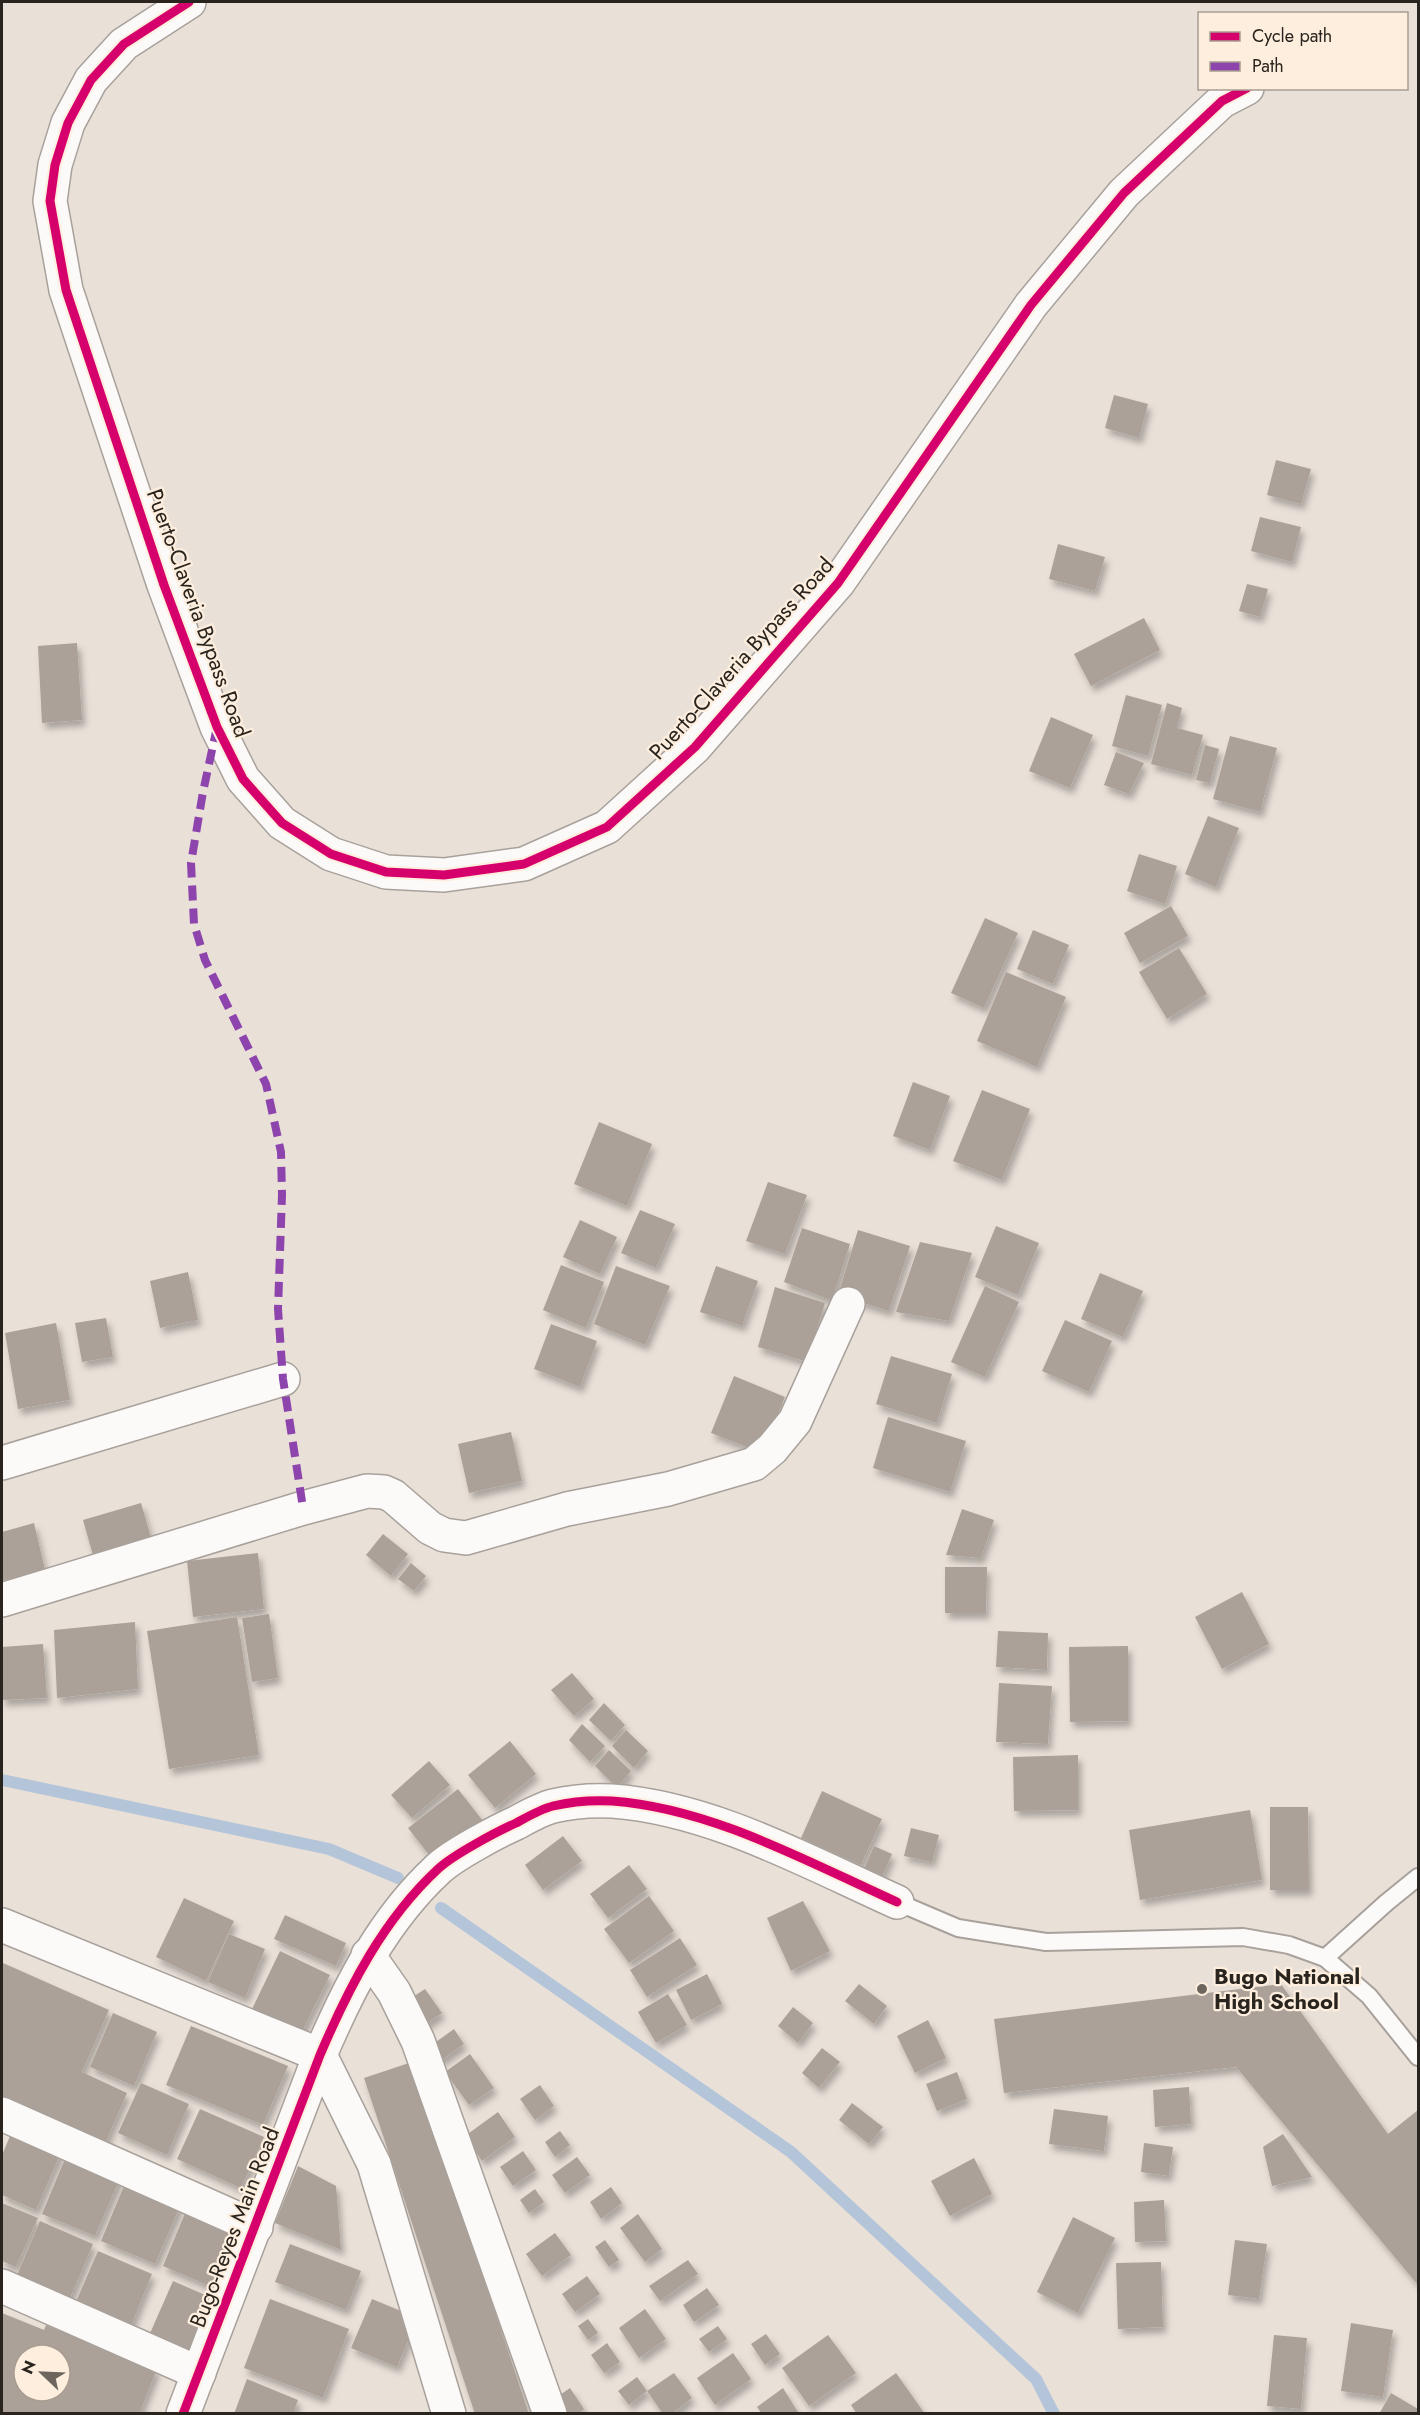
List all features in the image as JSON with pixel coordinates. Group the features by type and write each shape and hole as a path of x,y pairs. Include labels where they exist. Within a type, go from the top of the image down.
{"street":[{"name":"Puerto-Claveria Bypass Road","path":"189,2 124,44 91,80 68,123 55,165 50,201 66,290 164,585 217,727 243,779 282,823 331,854 386,872 444,875 524,864 607,827 695,747 838,583 1031,305 1124,193 1222,101 1242,90"},
{"path":"2,1600 303,1508 367,1491 384,1492 393,1496 430,1528 444,1535 466,1538 567,1509 668,1489 754,1464 772,1449 795,1421 848,1304"},
{"path":"2,1463 283,1379"},
{"name":"Bugo-Reyes Main Road","path":"183,2414 342,2003 368,1955 403,1908 439,1867 502,1829 552,1806 610,1801 664,1810 720,1825 778,1848 897,1902"},
{"path":"2,1925 320,2055 374,2164 449,2414"},
{"path":"368,1955 394,1992 418,2041 550,2414"},
{"path":"2,2114 256,2227"},
{"path":"2,2286 199,2373"}],"lane":[{"path":"1325,1958 1386,1903 1419,1877"},
{"path":"897,1902 958,1928 1046,1941 1243,1937 1289,1945 1325,1958 1369,1996 1419,2057"}],"building":[{"path":"1114,395 1148,404 1139,438 1105,428"},
{"path":"1276,460 1311,469 1301,504 1267,495"},
{"path":"1260,517 1301,527 1292,562 1251,551"},
{"path":"1058,544 1105,557 1095,591 1049,579"},
{"path":"1247,584 1268,589 1260,617 1239,611"},
{"path":"1144,618 1160,650 1091,686 1074,654"},
{"path":"77,643 82,720 42,723 38,646"},
{"path":"1126,695 1162,705 1148,756 1112,746"},
{"path":"1167,703 1182,708 1177,728 1203,735 1192,775 1151,764"},
{"path":"1051,717 1093,735 1070,788 1029,771"},
{"path":"1230,736 1277,748 1260,812 1213,799"},
{"path":"1205,745 1219,749 1210,783 1196,780"},
{"path":"1116,752 1144,763 1129,794 1104,785"},
{"path":"1208,816 1239,828 1216,887 1185,874"},
{"path":"1139,854 1177,866 1165,904 1127,891"},
{"path":"1171,906 1188,936 1140,963 1124,933"},
{"path":"985,918 1018,933 984,1008 951,993"},
{"path":"1033,930 1069,945 1053,984 1017,969"},
{"path":"1179,948 1207,994 1167,1019 1139,972"},
{"path":"1006,972 1066,997 1037,1067 977,1041"},
{"path":"913,1082 950,1096 930,1150 893,1136"},
{"path":"982,1090 1030,1109 1002,1180 953,1161"},
{"path":"599,1122 652,1144 627,1206 574,1184"},
{"path":"768,1182 807,1195 785,1254 746,1241"},
{"path":"640,1210 675,1224 656,1268 621,1253"},
{"path":"580,1220 617,1237 600,1274 563,1257"},
{"path":"996,1226 1039,1243 1018,1295 975,1277"},
{"path":"802,1228 850,1244 833,1298 825,1298 784,1282"},
{"path":"858,1230 910,1246 889,1311 838,1295"},
{"path":"920,1242 972,1253 949,1321 896,1312"},
{"path":"561,1265 604,1282 586,1328 543,1310"},
{"path":"616,1266 670,1286 645,1345 594,1324"},
{"path":"716,1266 758,1281 742,1326 700,1312"},
{"path":"188,1272 198,1320 160,1328 150,1281"},
{"path":"1100,1273 1143,1291 1123,1337 1081,1319"},
{"path":"985,1286 1019,1302 985,1377 951,1362"},
{"path":"775,1287 825,1303 807,1362 758,1347"},
{"path":"106,1318 113,1357 82,1362 75,1323"},
{"path":"1065,1320 1112,1341 1089,1392 1042,1371"},
{"path":"56,1323 70,1400 18,1409 5,1333"},
{"path":"551,1324 597,1341 580,1387 534,1369"},
{"path":"891,1356 952,1374 937,1423 876,1404"},
{"path":"734,1376 785,1397 762,1453 711,1433"},
{"path":"888,1417 966,1441 950,1492 873,1468"},
{"path":"511,1432 522,1481 469,1493 458,1444"},
{"path":"141,1503 152,1541 94,1559 83,1520"},
{"path":"962,1509 994,1520 981,1558 946,1555"},
{"path":"34,1523 45,1570 2,1581 2,1532"},
{"path":"383,1534 408,1554 391,1576 366,1555"},
{"path":"258,1553 264,1609 193,1617 187,1561"},
{"path":"411,1563 426,1576 414,1591 398,1579"},
{"path":"945,1567 987,1567 986,1613 945,1613"},
{"path":"1242,1592 1269,1644 1222,1669 1195,1617"},
{"path":"269,1614 278,1678 252,1682 242,1618"},
{"path":"237,1617 259,1755 169,1769 147,1631"},
{"path":"135,1622 138,1689 57,1698 54,1630"},
{"path":"998,1631 1048,1633 1047,1670 996,1667"},
{"path":"43,1644 47,1698 2,1700 2,1647"},
{"path":"1128,1646 1128,1721 1070,1722 1069,1647"},
{"path":"572,1673 594,1699 574,1716 551,1690"},
{"path":"999,1683 1052,1686 1048,1744 996,1742"},
{"path":"604,1703 625,1725 611,1741 589,1720"},
{"path":"582,1724 605,1746 590,1762 569,1740"},
{"path":"626,1730 648,1751 634,1768 612,1746"},
{"path":"510,1741 536,1774 495,1808 468,1775"},
{"path":"609,1750 631,1771 617,1788 595,1766"},
{"path":"1078,1755 1078,1810 1014,1811 1013,1757"},
{"path":"429,1761 450,1785 412,1818 391,1795"},
{"path":"458,1789 483,1821 433,1860 408,1828"},
{"path":"822,1791 882,1819 861,1865 801,1838"},
{"path":"1270,1807 1308,1807 1309,1890 1270,1890"},
{"path":"1250,1810 1262,1880 1140,1900 1129,1830"},
{"path":"911,1828 939,1835 932,1862 904,1856"},
{"path":"563,1836 582,1861 543,1890 525,1865"},
{"path":"874,1846 892,1854 882,1877 864,1869"},
{"path":"629,1865 647,1889 608,1918 590,1894"},
{"path":"649,1896 674,1931 629,1963 604,1929"},
{"path":"184,1898 234,1921 206,1981 156,1957"},
{"path":"803,1901 830,1951 791,1971 767,1918"},
{"path":"285,1915 346,1943 336,1966 274,1939"},
{"path":"229,1934 265,1949 245,1998 208,1982"},
{"path":"680,1938 697,1965 647,1997 630,1970"},
{"path":"280,1951 330,1975 301,2034 252,2009"},
{"path":"3,1963 109,2010 82,2072 127,2093 104,2146 2,2101"},
{"path":"707,1974 722,2004 691,2020 676,1990"},
{"path":"859,1984 887,2006 874,2024 845,2001"},
{"path":"1281,1984 1388,2134 1418,2110 1418,2285 1236,2067 1004,2093 994,2019"},
{"path":"425,1989 442,2013 422,2027 405,2002"},
{"path":"668,1994 687,2025 656,2043 638,2012"},
{"path":"793,2007 813,2023 798,2043 778,2026"},
{"path":"113,2013 157,2032 134,2086 90,2067"},
{"path":"928,2020 946,2058 915,2073 897,2036"},
{"path":"191,2026 288,2066 263,2125 166,2085"},
{"path":"454,2029 464,2044 439,2062 429,2047"},
{"path":"822,2048 840,2062 819,2088 802,2073"},
{"path":"470,2054 494,2088 469,2105 445,2072"},
{"path":"412,2062 529,2414 475,2414 364,2078"},
{"path":"957,2072 967,2099 937,2111 926,2084"},
{"path":"141,2083 189,2104 167,2155 118,2133"},
{"path":"540,2085 554,2106 535,2120 520,2099"},
{"path":"1189,2087 1191,2124 1155,2127 1153,2090"},
{"path":"852,2103 883,2127 869,2144 839,2120"},
{"path":"200,2109 264,2137 241,2188 177,2159"},
{"path":"1054,2109 1108,2116 1104,2151 1049,2144"},
{"path":"498,2112 515,2137 482,2161 465,2136"},
{"path":"13,2129 62,2150 36,2210 2,2195 2,2155"},
{"path":"560,2131 570,2145 555,2157 545,2142"},
{"path":"1283,2134 1312,2177 1272,2186 1263,2147"},
{"path":"1144,2143 1173,2147 1169,2176 1141,2172"},
{"path":"523,2151 536,2170 513,2186 500,2167"},
{"path":"67,2154 121,2176 95,2236 42,2214"},
{"path":"577,2157 590,2175 565,2193 552,2175"},
{"path":"974,2158 992,2194 950,2216 931,2181"},
{"path":"298,2166 336,2186 341,2250 275,2223"},
{"path":"126,2181 181,2204 155,2264 101,2241"},
{"path":"611,2187 622,2203 601,2219 590,2202"},
{"path":"535,2189 544,2202 529,2213 520,2200"},
{"path":"1164,2200 1166,2241 1135,2242 1134,2202"},
{"path":"2,2203 38,2218 16,2267 2,2261"},
{"path":"188,2206 239,2228 214,2288 163,2266"},
{"path":"638,2214 662,2249 645,2262 620,2228"},
{"path":"1073,2217 1115,2238 1078,2313 1037,2292"},
{"path":"40,2221 93,2244 68,2303 15,2280"},
{"path":"555,2233 571,2255 542,2276 526,2254"},
{"path":"605,2240 619,2260 609,2267 595,2247"},
{"path":"1235,2240 1267,2244 1259,2299 1228,2295"},
{"path":"290,2244 361,2271 346,2310 275,2282"},
{"path":"98,2251 152,2274 130,2328 75,2304"},
{"path":"688,2260 698,2274 660,2301 649,2286"},
{"path":"1161,2262 1163,2327 1118,2329 1116,2263"},
{"path":"587,2276 600,2294 575,2312 562,2294"},
{"path":"173,2281 219,2301 195,2358 148,2338"},
{"path":"707,2288 719,2305 694,2322 683,2305"},
{"path":"270,2299 349,2329 323,2398 244,2368"},
{"path":"372,2299 418,2318 397,2367 351,2348"},
{"path":"645,2309 666,2339 639,2358 619,2328"},
{"path":"2,2313 44,2330 46,2325 157,2369 139,2414 2,2414"},
{"path":"588,2319 598,2333 588,2340 578,2326"},
{"path":"1351,2323 1393,2330 1383,2397 1341,2391"},
{"path":"718,2326 727,2339 709,2352 699,2339"},
{"path":"766,2334 780,2354 765,2365 751,2344"},
{"path":"828,2335 856,2373 809,2406 782,2368"},
{"path":"1274,2335 1307,2338 1301,2409 1267,2406"},
{"path":"607,2343 620,2362 604,2373 591,2355"},
{"path":"733,2353 751,2379 715,2405 697,2378"},
{"path":"674,2373 692,2398 671,2414 663,2414 647,2391"},
{"path":"896,2373 925,2414 857,2414 851,2405"},
{"path":"637,2377 647,2391 629,2405 618,2391"},
{"path":"247,2379 298,2400 293,2414 234,2414"},
{"path":"570,2388 584,2409 578,2414 564,2414 554,2399"},
{"path":"783,2388 799,2414 762,2414 757,2407"},
{"path":"1391,2393 1418,2409 1418,2414 1379,2414"}],"waterway":[{"path":"2,1780 329,1849 398,1878"},
{"path":"441,1908 791,2152 1036,2379 1054,2414"}],"marked path":[{"path":"217,727 191,863 194,924 205,960 266,1084 281,1152 282,1195 278,1309 283,1379 303,1508"}],"cycle path":[{"path":"189,2 124,44 91,80 68,123 55,165 50,201 66,290 164,585 217,727 243,779 282,823 331,854 386,872 444,875 524,864 607,827 695,747 838,583 1031,305 1124,193 1222,101 1243,90"},
{"path":"183,2414 320,2055 343,2004 384,1932 418,1889 445,1863 486,1838 544,1809 574,1802 612,1801 686,1814 722,1825 794,1854 897,1902"}],"place":[{"name":"Bugo National High School","path":"1202,1989"}]}
